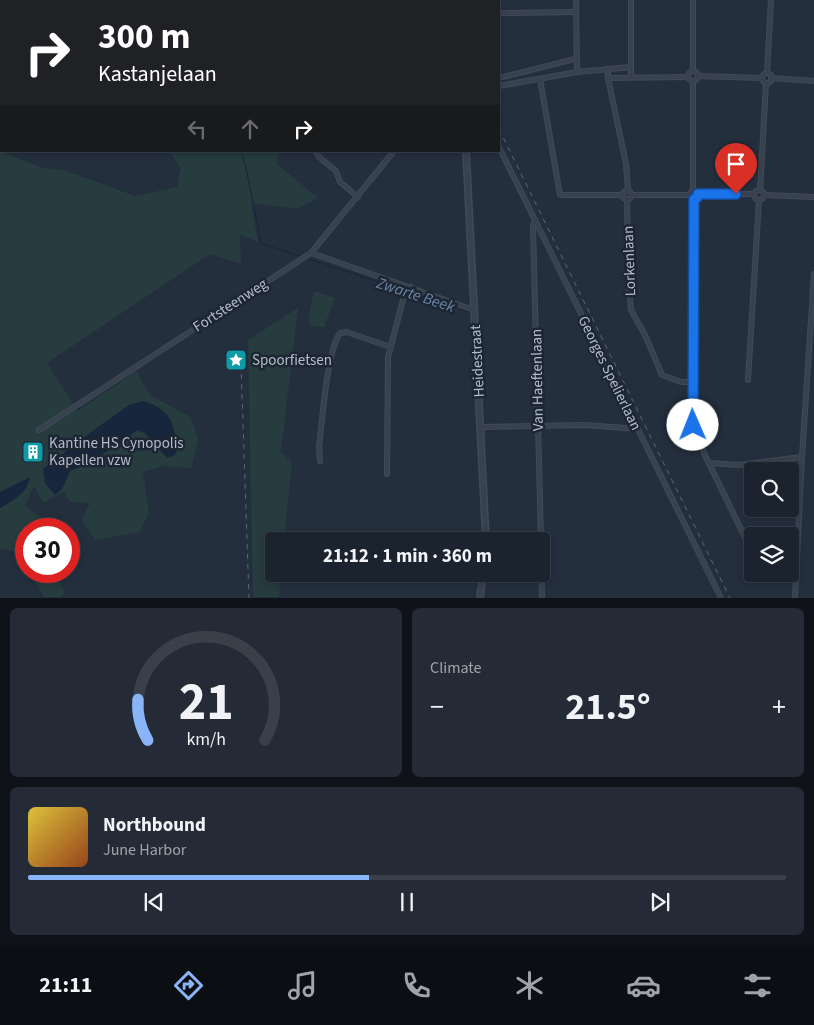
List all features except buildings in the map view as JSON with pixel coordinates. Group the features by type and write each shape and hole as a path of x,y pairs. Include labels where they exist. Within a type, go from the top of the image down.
{"street":[{"path":"576,0 575,59 577,72"},
{"path":"631,0 631,77"},
{"path":"693,0 693,71 698,76 762,78 766,83 760,190 763,191 764,195"},
{"path":"771,0 767,73 772,78 814,81"},
{"path":"500,13 575,12"},
{"path":"500,78 575,59"},
{"path":"500,86 577,72 631,67"},
{"path":"608,69 608,78 626,164 628,190 632,195"},
{"path":"608,78 688,76 693,71"},
{"path":"762,78 767,73"},
{"path":"688,76 693,81"},
{"path":"693,81 698,76"},
{"path":"766,83 770,82 772,78"},
{"path":"540,79 560,195 623,195 627,199 632,195 689,195 690,198 694,199"},
{"path":"689,195 693,190 693,81"},
{"name":"Georges Spelierlaan","path":"500,150 721,598"},
{"path":"316,152 318,156 336,171 340,182 358,197"},
{"name":"Fortsteenweg","path":"39,430 311,254 393,152"},
{"name":"Heidestraat","path":"466,152 486,532"},
{"path":"623,195 628,190"},
{"path":"693,190 697,191 698,194 754,194 760,190"},
{"path":"698,194 697,198 694,199 693,425 744,535"},
{"path":"754,194 759,200"},
{"path":"748,380 759,200 764,195 814,197"},
{"name":"Lorkenlaan","path":"627,199 628,272 631,310 646,337 662,375 681,382 692,382"},
{"name":"Van Haeftenlaan","path":"534,220 541,532"},
{"path":"311,254 474,310"},
{"path":"795,598 814,274"},
{"path":"387,474 388,357 404,296 411,287"},
{"path":"320,461 319,447 330,360 337,336 340,333 346,332 390,347"},
{"path":"480,427 586,425 638,429"},
{"path":"709,463 739,466 802,457"},
{"path":"480,598 482,582"},
{"name":"Van Haeftenlaan","path":"542,582 542,598"}],"green space":[{"path":"0,152 43,168 64,170 135,196 177,187 181,168 170,152 279,152 277,164 318,198 297,209 251,203 258,242 240,235 241,264 210,254 47,363 78,411 136,371 150,395 191,417 198,440 191,468 163,466 143,472 149,512 140,532 95,540 82,520 90,503 70,502 64,492 43,503 34,486 25,506 42,518 15,518 15,552 0,548"},
{"path":"314,291 335,298 324,327 311,326 308,320"},
{"path":"298,308 281,452 292,463 285,532 265,532 265,582 280,582 279,597 253,597 248,340"},
{"path":"35,583 60,583 64,591 62,597 44,597"}],"water":[{"path":"144,401 161,409 170,420 176,442 177,451 175,455 167,458 146,434 138,430 90,463 70,471 62,489 55,495 45,483 43,469 129,405"},
{"path":"30,477 23,492 0,508 0,492"}],"waterway":[{"name":"Zwarte Beek","path":"241,152 261,243 302,257"},
{"name":"Zwarte Beek","path":"306,258 473,313"},
{"name":"Zwarte Beek","path":"477,598 479,582"}],"railway":[{"path":"500,131 730,598"},
{"path":"241,364 249,598"}],"place":[{"name":"Spoorfietsen","path":"236,360"},
{"name":"Kantine HS Cynopolis Kapellen vzw","path":"33,452"}],"route":[{"path":"693,425 694,199 697,198 698,194 736,194"}]}
